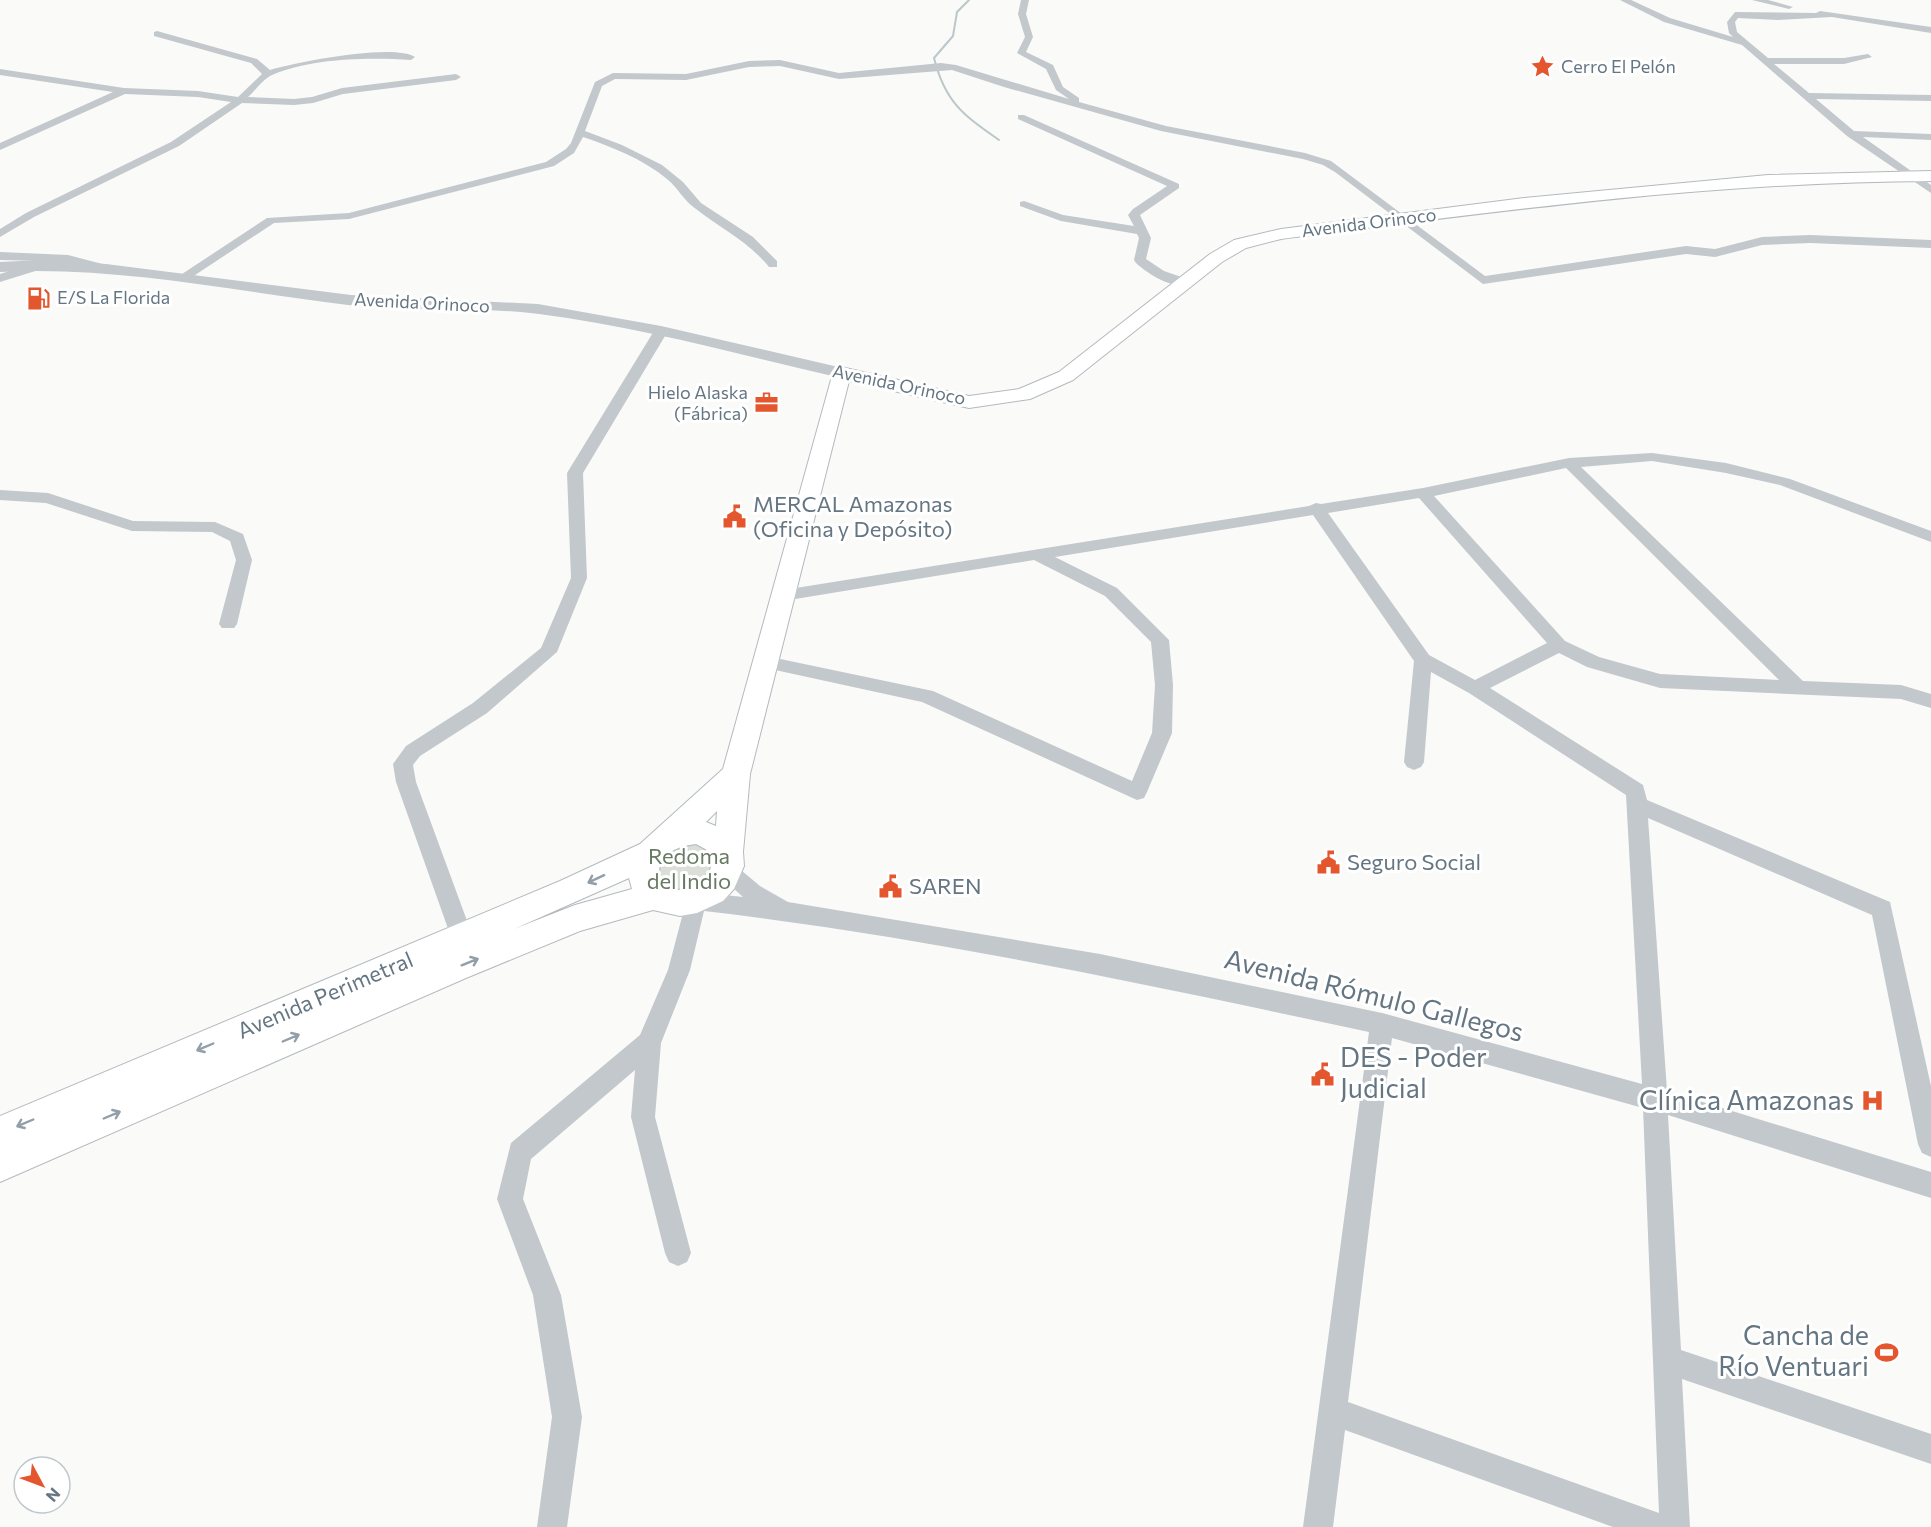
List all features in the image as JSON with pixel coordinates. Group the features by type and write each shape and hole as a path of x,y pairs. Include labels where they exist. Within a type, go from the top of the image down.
{"main road":[{"name":"Avenida Orinoco","path":"841,373 969,402 1023,395 1066,376 1216,258 1240,244 1257,239 1576,197 1758,182 1922,178"},
{"path":"736,774 702,808 654,849 643,869 644,884 653,896 673,904 696,902 717,889 728,862 736,774 841,373"},
{"path":"654,849 672,837 699,832 722,842 728,862"},
{"name":"Avenida Perimetral","path":"0,1134 462,937 654,849"},
{"name":"Avenida Perimetral","path":"0,1163 454,968 575,919 653,896"}],"street":[{"path":"1025,0 1022,14 1029,37 1021,52 1050,67 1059,88 1083,105"},
{"path":"1624,0 1667,20 1746,44"},
{"path":"1756,0 1831,15 1931,30"},
{"path":"1831,15 1778,17 1735,15 1731,22 1733,33 1805,96 1851,134 1922,178 1931,190"},
{"path":"1882,23 1920,39"},
{"path":"157,34 254,61 265,69 267,74"},
{"path":"0,234 30,215 175,144 240,100 267,74 300,63 339,58 388,55 411,57"},
{"path":"1766,61 1844,61 1868,57"},
{"path":"182,278 271,220 349,216 550,164 570,151 580,133 598,84 613,76 686,77 749,63 780,63 838,76 941,66 953,67 1007,85 1165,129 1305,156 1327,163 1483,280 1686,250 1714,253 1762,241 1810,239 1931,244"},
{"path":"0,72 124,91 294,102 313,100 342,92 456,77"},
{"path":"1007,85 1059,88"},
{"path":"0,147 124,91"},
{"path":"1805,96 1931,98"},
{"path":"1021,117 1175,186 1134,215 1145,238 1140,260 1146,267 1159,274 1183,282"},
{"path":"580,133 658,168 679,183 693,202 737,229 763,249 773,264"},
{"path":"1851,134 1931,136"},
{"path":"1024,204 1061,218 1142,231"},
{"path":"0,256 68,260 106,269"},
{"path":"18,272 41,265"},
{"name":"Avenida Orinoco","path":"0,276 69,266"},
{"name":"Avenida Orinoco","path":"0,267 69,266 351,300 538,309 661,331 841,373"},
{"path":"462,937 406,782 403,764 413,751 480,708 548,652 579,578 574,473 661,331"},
{"path":"783,595 1316,508 1423,493 1569,463 1652,457 1726,468 1785,482 1931,537"},
{"path":"1569,463 1798,687"},
{"path":"1423,493 1559,645 1593,662 1660,681 1901,693 1931,701"},
{"path":"0,495 48,498 132,526 215,527 237,538 244,560 228,624"},
{"path":"1316,508 1423,660 1475,688 1636,790 1656,1099 1675,1527"},
{"path":"766,662 926,696 1137,792 1162,733 1164,685 1160,640 1110,592 1037,555"},
{"path":"1475,688 1559,645"},
{"path":"1414,762 1423,660"},
{"path":"1637,805 1882,909 1931,1143"},
{"name":"Avenida Rómulo Gallegos","path":"728,862 752,892 792,912"},
{"path":"678,1253 643,1117 649,1043 680,970 696,902"},
{"name":"Avenida Rómulo Gallegos","path":"696,902 792,912 1100,964 1382,1024 1656,1099 1931,1185"},
{"path":"1318,1527 1382,1024"},
{"path":"552,1527 567,1417 547,1295 510,1199 520,1152 649,1043"},
{"path":"1666,1359 1931,1449"},
{"path":"1332,1411 1656,1527"}],"green space":[{"name":"Redoma del Indio","path":"687,842 712,847 719,874 681,896 659,885 659,867 666,854"}],"waterway":[{"path":"969,0 957,12 953,36 934,58 944,86 957,106 975,123 999,140"}],"place":[{"name":"Cerro El Pelón","path":"1543,67"},
{"name":"E/S La Florida","path":"39,298"},
{"name":"Hielo Alaska (Fábrica)","path":"766,403"},
{"name":"MERCAL Amazonas (Oficina y Depósito)","path":"735,517"},
{"name":"Seguro Social","path":"1329,862"},
{"name":"SAREN","path":"891,886"},
{"name":"DES - Poder Judicial","path":"1322,1074"},
{"name":"Clínica Amazonas","path":"1872,1101"},
{"name":"Cancha de Río Ventuari","path":"1887,1352"}]}
